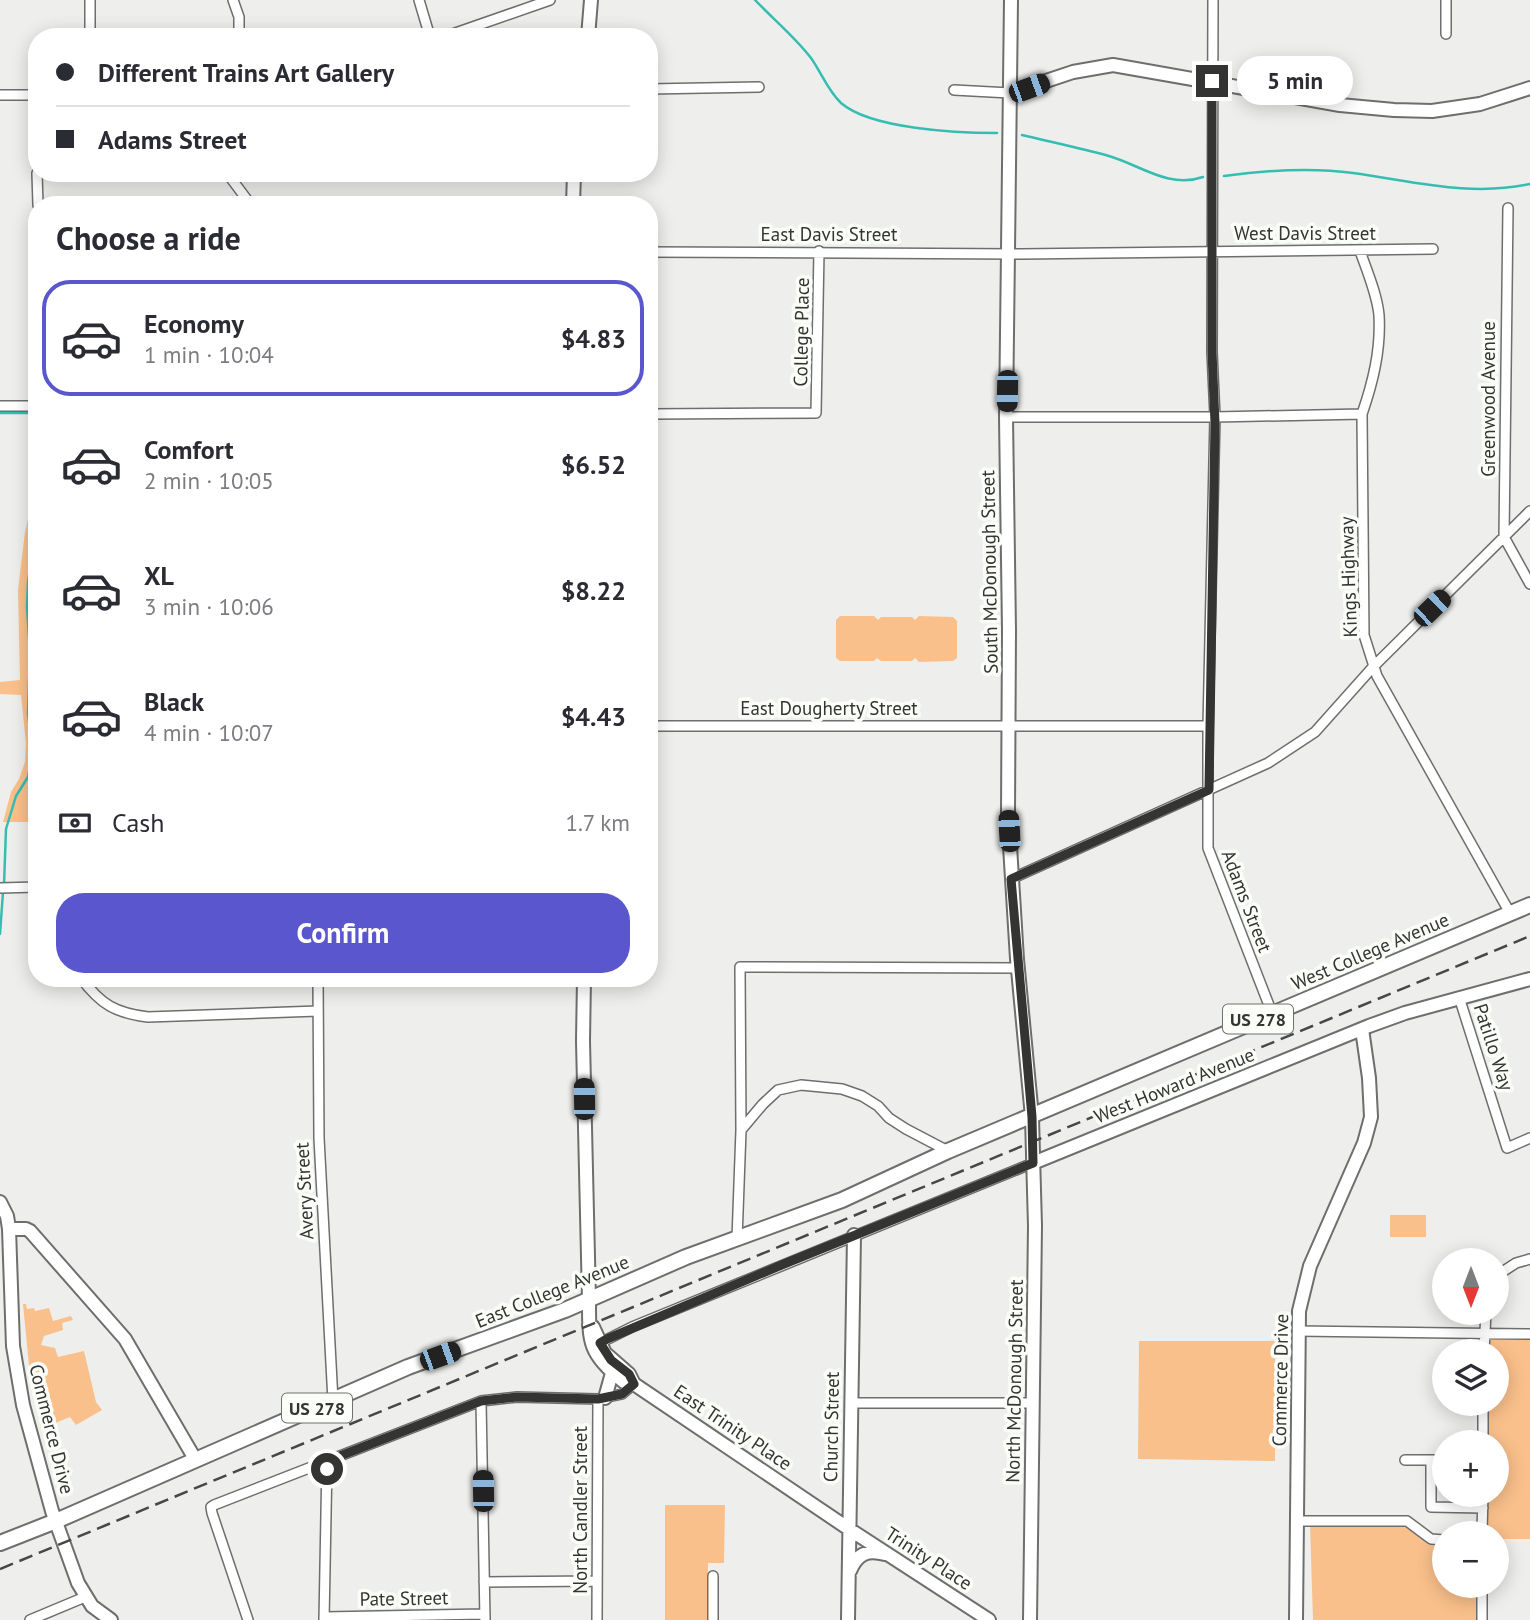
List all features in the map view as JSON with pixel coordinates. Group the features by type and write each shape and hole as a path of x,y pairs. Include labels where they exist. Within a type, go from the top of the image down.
{"main road":[{"name":"West College Avenue","path":"1032,1117 1530,905"},
{"name":"East College Avenue","path":"0,1543 408,1367 589,1300 686,1257 771,1226 844,1191 899,1172 1032,1117"}],"street":[{"path":"90,0 90,28"},
{"path":"233,0 239,17 239,28"},
{"path":"419,0 427,28"},
{"path":"470,28 550,0"},
{"path":"589,28 591,0"},
{"name":"South McDonough Street","path":"1011,0 1006,417 1008,814 1033,1142"},
{"name":"Adams Street","path":"1213,0 1212,352 1215,417 1208,848 1272,1013"},
{"path":"1446,0 1446,34"},
{"path":"954,90 1010,93 1073,72 1113,65 1340,105 1432,111 1480,104 1530,88"},
{"path":"658,89 759,87"},
{"path":"0,95 28,95"},
{"name":"Greenwood Avenue","path":"1507,208 1504,537 1530,584"},
{"name":"West Davis Street","path":"1010,253 1433,249"},
{"name":"East Davis Street","path":"658,251 1010,253"},
{"name":"College Place","path":"658,414 816,413 820,251"},
{"name":"Kings Highway","path":"1360,251 1379,314 1373,381 1362,414 1364,635 1373,667 1510,913"},
{"path":"0,406 28,406"},
{"path":"1006,417 1362,414"},
{"path":"1011,879 1268,763 1315,732 1373,667 1530,511"},
{"name":"East Dougherty Street","path":"658,726 1208,726"},
{"path":"2,888 28,887"},
{"path":"737,1239 741,1130 740,967 1018,968"},
{"name":"West Howard Avenue","path":"1033,1163 1405,1013 1530,979"},
{"path":"88,987 99,1000 124,1014 148,1017 318,1011"},
{"name":"Avery Street","path":"318,987 318,1138 333,1401"},
{"path":"584,987 589,1300 587,1329 599,1359 612,1373 601,1399"},
{"name":"Patillo Way","path":"1460,997 1507,1147 1530,1138"},
{"name":"Commerce Drive","path":"1296,1620 1299,1311 1310,1266 1364,1143 1371,1118 1362,1029"},
{"path":"741,1130 778,1090 788,1086 817,1085 862,1096 906,1129 948,1151"},
{"name":"North McDonough Street","path":"1030,1620 1035,1226 1033,1142"},
{"path":"602,1348 632,1327 1033,1163"},
{"name":"Commerce Drive","path":"0,1202 7,1216 9,1229 13,1346 23,1405 56,1521 85,1597 92,1606 111,1620"},
{"path":"9,1229 30,1231 118,1330 195,1459"},
{"name":"Church Street","path":"848,1620 854,1235"},
{"path":"1509,1268 1530,1259"},
{"name":"East Trinity Place","path":"589,1325 593,1327 602,1348 629,1374 632,1382"},
{"path":"1484,1339 1485,1325"},
{"path":"1298,1331 1530,1335"},
{"name":"East Trinity Place","path":"612,1373 624,1382 632,1382 849,1529"},
{"path":"248,1620 211,1507 481,1401 517,1397 601,1399 622,1394 632,1382"},
{"name":"North Candler Street","path":"597,1620 601,1399"},
{"path":"481,1401 484,1617"},
{"path":"851,1403 1033,1403"},
{"path":"1405,1460 1431,1460 1431,1507 1483,1508 1482,1521"},
{"path":"324,1618 327,1461"},
{"path":"1297,1521 1407,1521 1432,1539"},
{"name":"Trinity Place","path":"849,1529 989,1620"},
{"path":"849,1574 856,1559 864,1553 877,1552 892,1557"},
{"path":"713,1576 713,1620"},
{"path":"484,1582 597,1581"},
{"path":"30,1620 44,1617 85,1597"},
{"path":"1482,1598 1482,1620"},
{"name":"Pate Street","path":"324,1618 484,1617"}],"shaded area":[{"path":"28,519 28,822 3,822 11,792 25,762 21,695 0,694 0,682 20,680 18,590"},
{"path":"840,616 874,616 878,620 881,617 912,617 915,620 919,616 953,617 957,621 957,658 953,661 919,662 915,658 912,661 881,661 877,658 874,661 840,661 836,658 836,620"},
{"path":"1390,1215 1426,1215 1426,1237 1390,1237"},
{"path":"23,1304 26,1304 27,1309 34,1308 35,1311 49,1308 53,1321 71,1316 73,1320 62,1323 63,1330 44,1336 41,1345 55,1348 58,1357 84,1351 96,1402 102,1410 76,1425 70,1417 41,1429 30,1376"},
{"path":"1530,1337 1530,1539 1509,1539 1509,1521 1484,1521 1484,1507 1509,1507 1509,1430 1485,1430 1485,1416 1509,1416 1509,1339 1486,1339"},
{"path":"1139,1341 1275,1341 1275,1461 1138,1459"},
{"path":"665,1505 725,1505 724,1563 708,1563 708,1620 665,1620"},
{"path":"1310,1524 1406,1527 1432,1545 1432,1598 1477,1598 1476,1620 1313,1620"}],"waterway":[{"path":"755,0 805,50 836,98 855,112 872,119 915,128 997,133"},
{"path":"1022,135 1109,156 1166,178 1190,180 1203,177"},
{"path":"1224,176 1321,170 1463,188 1508,188 1530,184"},
{"path":"0,413 28,413"},
{"path":"28,582 28,622"},
{"path":"4,885 6,829 16,796 28,777"},
{"path":"0,934 3,892"}],"railway":[{"path":"0,1569 1530,936"}],"route":[{"path":"327,1469 327,1461 481,1401 517,1397 598,1399 622,1394 634,1384 629,1374 605,1353 600,1343 607,1339 1033,1163 1032,1117 1011,879 1209,790 1215,423 1212,352 1212,81"}]}
